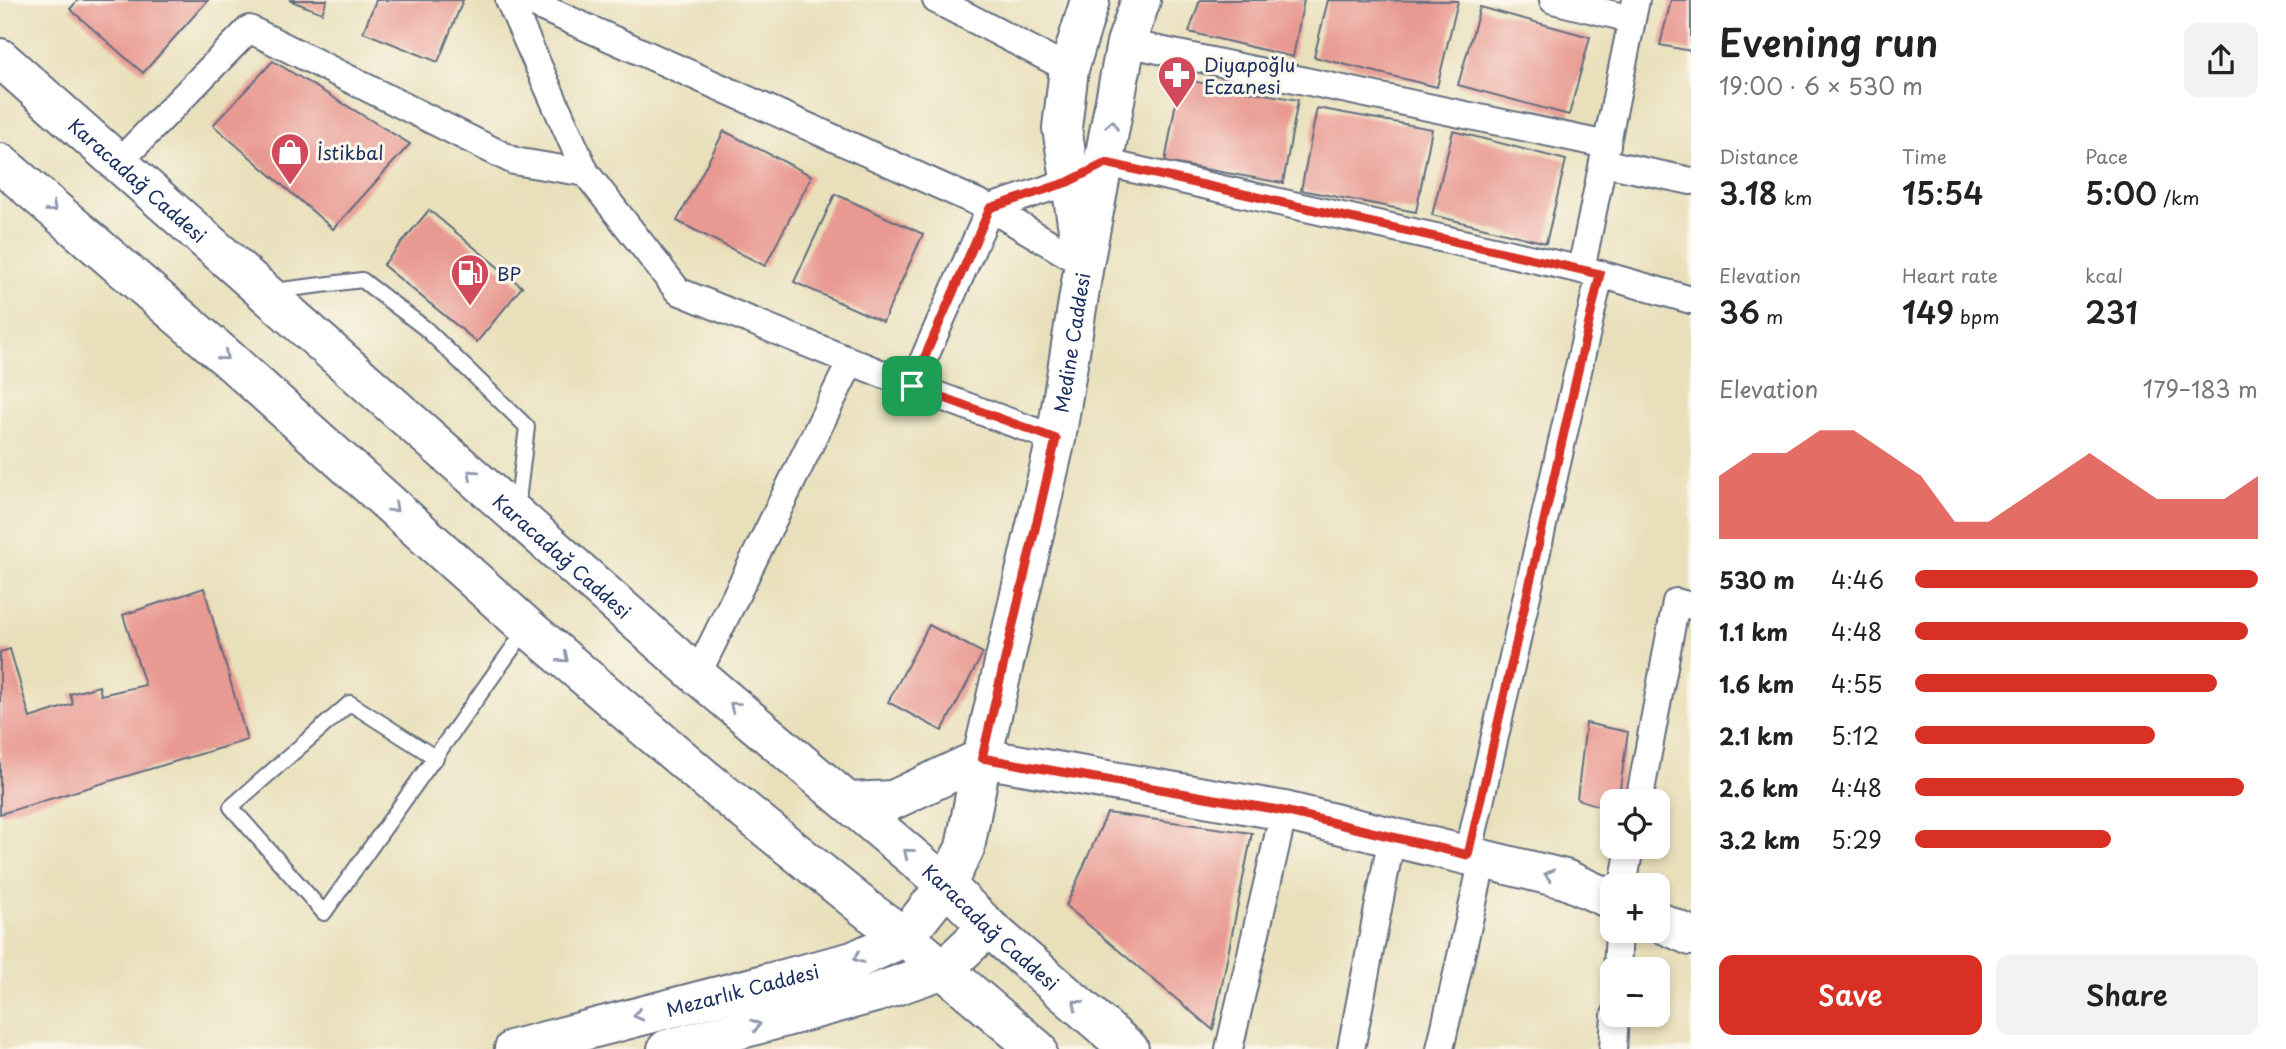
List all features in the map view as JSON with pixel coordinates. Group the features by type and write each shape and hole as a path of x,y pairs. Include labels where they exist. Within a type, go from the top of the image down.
{"main road":[{"path":"1084,264 1068,182 1062,128 1069,69 1090,0"},
{"name":"Medine Caddesi","path":"946,885 965,848 982,758 1056,439 1084,264 1106,163 1126,43 1141,0"},
{"name":"Karacadağ Caddesi","path":"0,58 697,675 946,885 988,927 1129,1049"},
{"path":"0,163 226,357 527,627 703,777 870,912 905,937 1037,1049"},
{"path":"849,803 893,800 982,758 1284,811 1565,879 1600,895"},
{"name":"Mezarlık Caddesi","path":"514,1049 853,961 905,937 946,885"},
{"name":"Mezarlık Caddesi","path":"667,1049 875,993 944,969 988,927"},
{"path":"1670,927 1691,936"}],"street":[{"path":"509,0 586,173 678,291 912,386 1056,439"},
{"path":"525,0 990,208 1084,264"},
{"path":"936,0 1069,69"},
{"path":"1440,1049 1591,272 1606,154 1634,9 1553,0"},
{"path":"118,163 249,29 513,161 586,173"},
{"path":"1126,43 1606,154 1691,181"},
{"path":"912,386 990,208 1068,182 1106,163 1591,272 1691,300"},
{"path":"697,675 851,361"},
{"path":"1641,789 1676,602 1691,606"},
{"path":"1229,1049 1284,811"},
{"path":"1351,1049 1392,836"},
{"path":"1613,1049 1614,1027"}],"lane":[{"path":"267,292 362,280 426,329 527,427 517,514"},
{"path":"436,758 350,702 231,807 324,914 436,758 527,627"}],"building":[{"path":"78,0 208,0 143,73 70,9"},
{"path":"289,0 327,0 322,13"},
{"path":"376,0 463,0 438,62 363,32"},
{"path":"1200,0 1304,0 1293,57 1189,32"},
{"path":"1328,0 1458,1 1437,87 1314,57"},
{"path":"1671,0 1691,0 1691,51 1660,45"},
{"path":"1480,7 1590,37 1569,115 1458,85"},
{"path":"273,61 410,144 333,229 213,125"},
{"path":"1180,79 1298,100 1283,183 1165,162"},
{"path":"1317,108 1432,129 1416,212 1301,190"},
{"path":"724,131 812,176 765,266 677,221"},
{"path":"1453,131 1566,160 1546,243 1432,215"},
{"path":"835,194 923,234 883,322 794,282"},
{"path":"429,210 522,287 477,342 383,265"},
{"path":"204,588 247,740 0,814 0,652 10,649 30,718 73,704 70,694 99,686 101,695 145,685 123,615"},
{"path":"929,625 983,653 942,731 888,702"},
{"path":"1586,723 1628,732 1620,789 1600,789 1600,806 1577,799"},
{"path":"1107,813 1252,833 1213,1030 1066,906"}],"place":[{"name":"Diyapoğlu Eczanesi","path":"1177,109"},
{"name":"İstikbal","path":"290,186"},
{"name":"BP","path":"470,307"}],"route":[{"path":"1106,163 1600,274 1468,855 1284,811 982,758 1056,439 912,386 990,208 1068,182 1106,163"}]}
